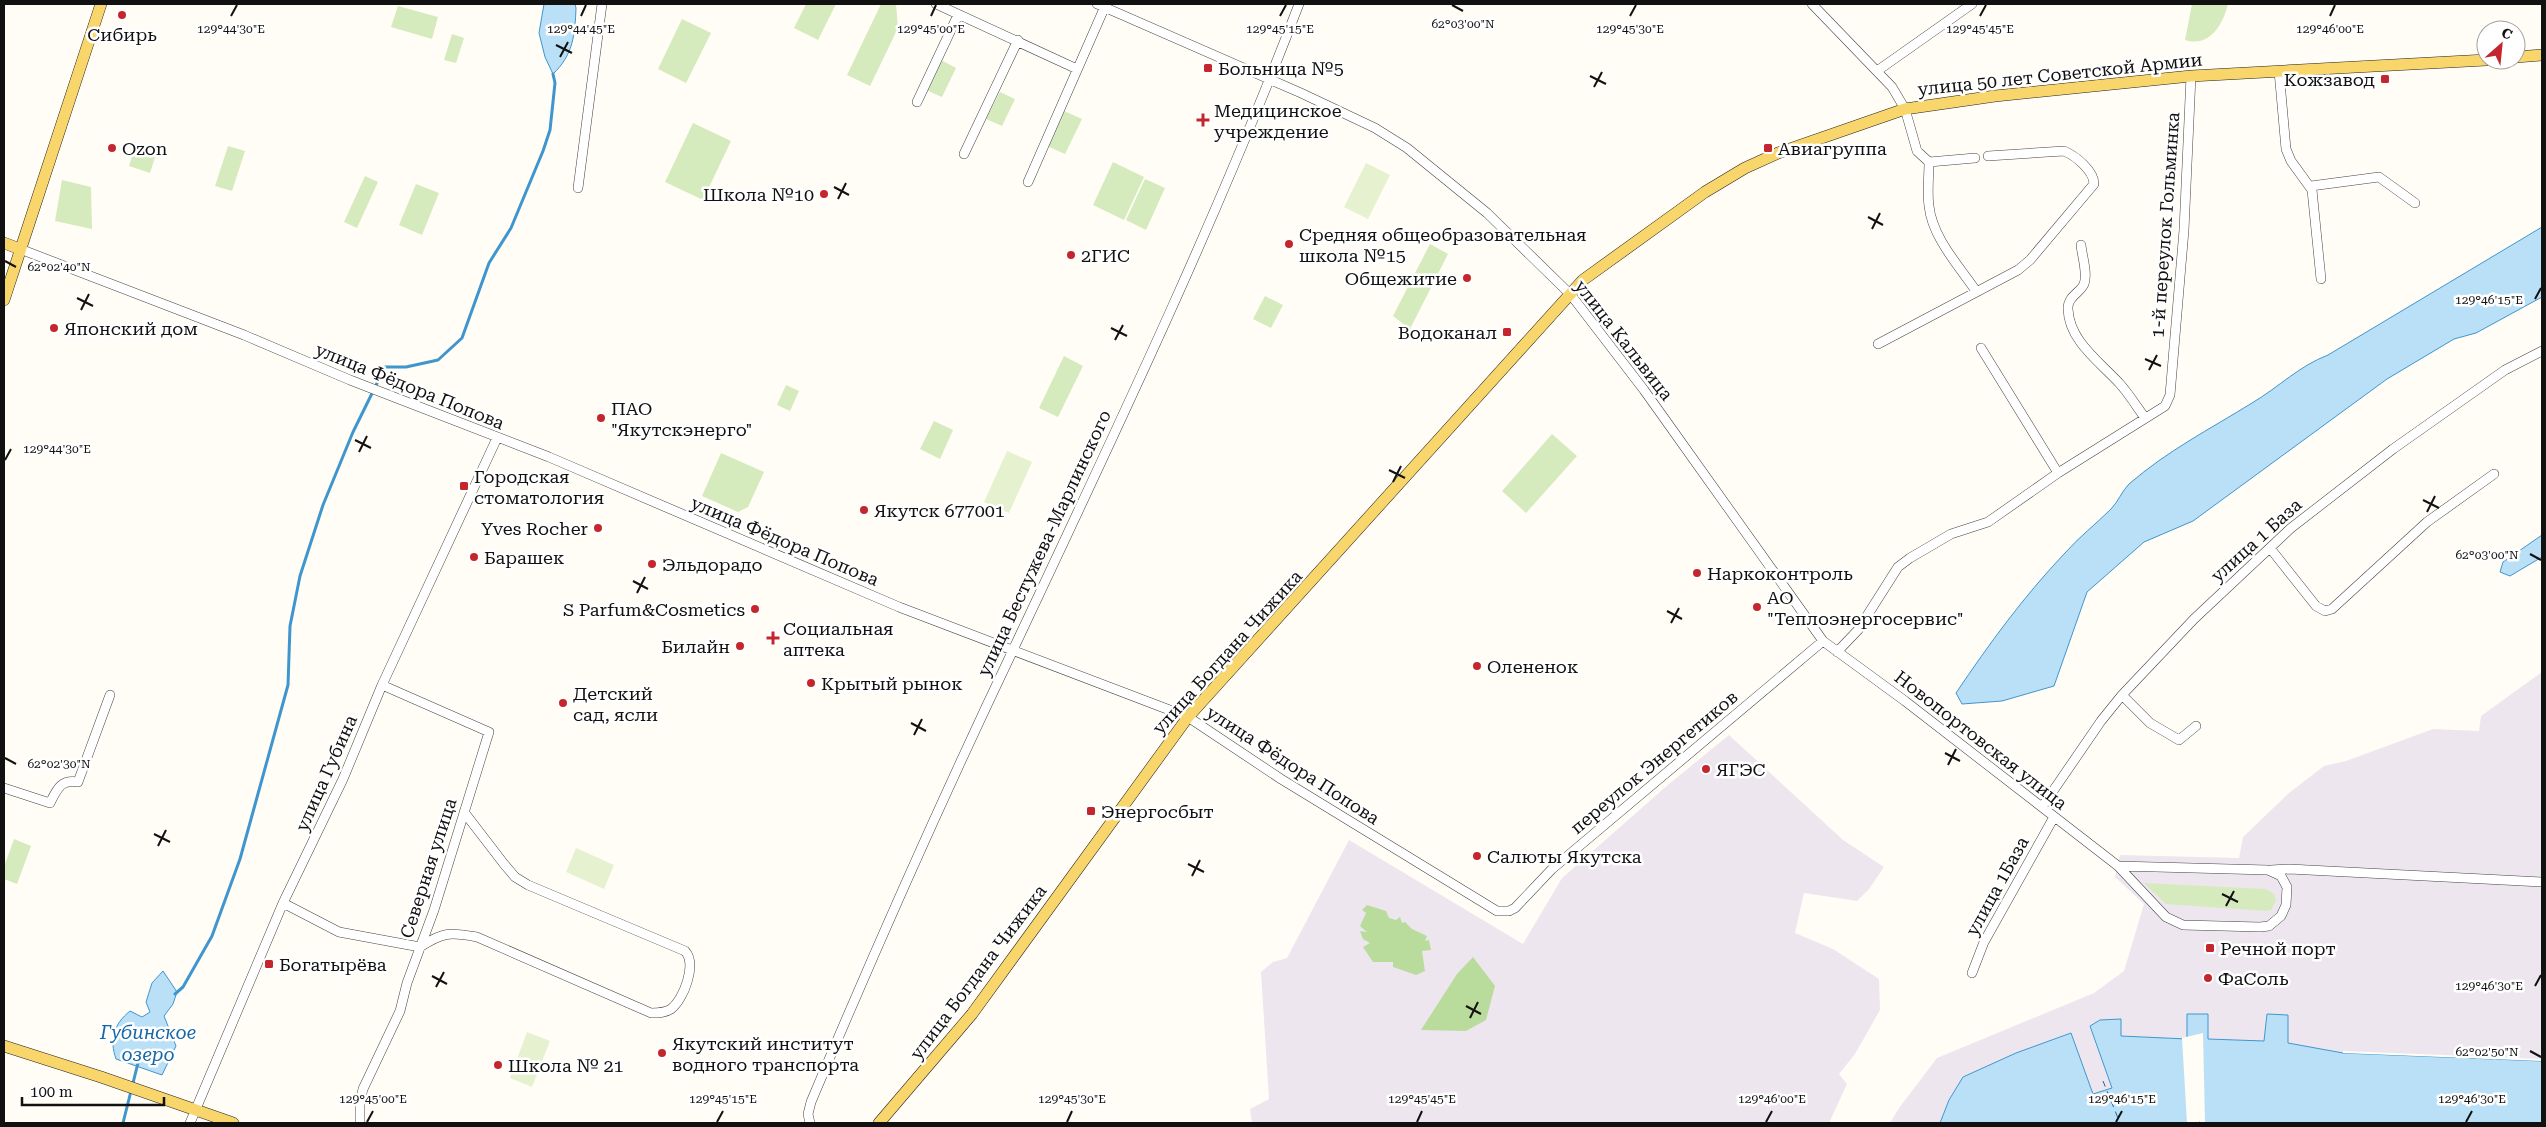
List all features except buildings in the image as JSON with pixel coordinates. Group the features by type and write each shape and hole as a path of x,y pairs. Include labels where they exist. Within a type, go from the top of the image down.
{"main road":[{"path":"4,300 101,4"},
{"path":"2526,56 2542,55"},
{"name":"улица 50 лет Советской Армии","path":"1570,295 1583,280 1705,192 1745,168 1778,153 1905,110 1995,96 2191,76 2476,61"},
{"path":"4,244 20,249"},
{"name":"улица Богдана Чижика","path":"879,1123 978,1006 1188,717 1570,295"},
{"path":"4,1046 102,1076 233,1123"}],"street":[{"path":"578,188 602,4"},
{"path":"936,4 1077,68"},
{"name":"улица Бестужева-Марлинского","path":"810,1123 808,1114 811,1102 916,859 1196,255 1270,80 1299,4"},
{"path":"1812,4 1892,87 1905,110 1917,151 1929,162 1975,158"},
{"path":"1877,71 1972,4"},
{"path":"1028,182 1102,5"},
{"name":"улица Кальвица","path":"1102,5 1374,128 1407,148 1487,213 1570,295 1644,390 1823,641"},
{"path":"917,102 958,15"},
{"path":"964,154 1018,40"},
{"path":"2279,71 2286,150 2291,162 2311,186 2321,279"},
{"name":"1-й переулок Гольминка","path":"1837,652 1858,630 1898,567 1951,534 1988,522 2058,473 2165,406 2170,395 2184,230 2191,76"},
{"path":"1878,344 1976,291 2005,278 2030,260 2092,190 2094,184 2092,174 2072,155 2064,151 1988,156"},
{"path":"1929,162 1929,205 1931,217 1941,240 1976,291"},
{"path":"2311,186 2379,177 2415,203"},
{"path":"2080,245 2085,279 2084,284 2072,297 2068,308 2076,336 2122,386 2145,418"},
{"name":"улица Фёдора Попова","path":"20,249 244,335 374,390 549,457 842,584 1012,651 1188,717 1281,779 1491,910 1509,912"},
{"path":"1981,348 2058,473"},
{"name":"улица 1 База","path":"2042,807 2101,721 2122,696 2194,619 2291,528 2394,449 2505,370 2542,351"},
{"name":"улица Губина","path":"190,1123 283,903 343,779 382,685 497,438"},
{"path":"2270,548 2316,606 2324,610 2332,608 2427,522 2494,474"},
{"name":"Новопортовская улица","path":"1823,641 2118,866 2166,917 2183,925 2260,928 2275,922 2286,905 2288,887 2281,876 2268,870"},
{"name":"переулок Энергетиков","path":"1509,912 1552,869 1823,641"},
{"name":"Северная улица","path":"360,1123 360,1102 363,1089 400,1011 434,910 489,732 382,685"},
{"path":"4,788 50,803 59,786 68,781 78,782 110,694"},
{"path":"2122,696 2150,724 2180,740 2196,726"},
{"path":"283,903 340,932 420,947 439,935 455,933 477,937 651,1013 661,1013 677,1002 690,972 690,958 680,948 528,885 515,877 464,812"},
{"name":"улица 1База","path":"1972,973 1984,942 2054,817"},
{"path":"2118,866 2289,869 2542,882"}],"shaded area":[{"path":"2542,672 2542,1061 2343,1053 2288,1043 2288,1015 2267,1014 2264,1041 2207,1039 2208,1015 2187,1039 2121,1036 2090,1027 2112,1088 2093,1095 2071,1033 2016,1053 1949,1100 1940,1123 1890,1123 1937,1058 2094,993 2124,971 2144,904 2115,877 2120,855 2239,858 2243,837 2289,793 2324,766 2346,761 2433,729 2479,731 2481,716"},
{"path":"1729,735 1843,840 1884,867 1869,889 1857,901 1804,893 1795,933 1833,949 1879,979 1880,1010 1855,1054 1839,1074 1847,1084 1829,1123 1252,1123 1250,1109 1269,1099 1261,972 1273,962 1287,958 1349,840 1523,944 1562,878 1669,784"}],"green space":[{"path":"806,4 836,4 818,40 794,28"},
{"path":"881,4 896,4 898,28 870,86 847,75"},
{"path":"2192,4 2228,4 2219,26 2202,41 2185,40"},
{"path":"398,6 438,17 432,39 391,27"},
{"path":"682,19 711,33 686,83 658,69"},
{"path":"452,34 464,38 456,63 444,60"},
{"path":"941,60 956,68 942,97 926,90"},
{"path":"1000,92 1015,99 1002,126 986,119"},
{"path":"1064,111 1082,119 1065,154 1047,146"},
{"path":"693,123 731,141 703,200 665,182"},
{"path":"228,146 245,151 232,191 215,186"},
{"path":"134,150 155,157 150,173 129,166"},
{"path":"1113,162 1144,177 1124,220 1093,205"},
{"path":"1366,163 1390,175 1368,219 1344,207"},
{"path":"365,176 378,182 357,228 344,222"},
{"path":"1145,179 1165,188 1146,230 1126,220"},
{"path":"62,180 91,187 92,229 55,221"},
{"path":"416,184 439,193 422,235 399,225"},
{"path":"1430,244 1448,254 1410,329 1393,316"},
{"path":"1265,296 1283,305 1271,328 1253,319"},
{"path":"1064,356 1083,366 1058,417 1039,408"},
{"path":"786,385 799,391 790,411 777,405"},
{"path":"934,421 953,430 940,459 920,449"},
{"path":"1552,434 1577,456 1526,513 1502,491"},
{"path":"1007,451 1032,462 1009,513 984,502"},
{"path":"721,453 764,472 748,507 738,512 702,496"},
{"path":"14,839 31,846 17,884 4,879 4,867"},
{"path":"576,848 614,865 604,889 566,872"},
{"path":"2144,883 2266,889 2274,894 2276,901 2271,910 2265,911 2166,904"},
{"path":"1367,905 1386,911 1389,918 1396,920 1400,917 1402,923 1405,922 1412,929 1427,936 1425,941 1429,940 1431,950 1422,951 1425,971 1416,975 1393,967 1393,962 1373,962 1363,947 1370,943 1363,939 1360,931 1367,932 1360,926 1366,913 1362,910"},
{"path":"1473,957 1495,986 1486,1020 1466,1031 1421,1030 1457,974"},
{"path":"527,1032 550,1041 532,1087 510,1078"}],"water":[{"path":"544,4 575,4 576,8 572,44 560,67 553,74 545,57 539,33"},
{"path":"2542,227 2542,297 2476,333 2454,339 2387,379 2193,521 2144,542 2087,592 2054,686 2002,701 1962,704 1956,693 1981,656 2035,586 2070,547 2105,515 2129,484 2143,472 2262,397 2298,371"},
{"path":"2542,535 2542,557 2510,576 2500,572 2503,562"},
{"name":"Губинское озеро","path":"163,971 177,992 173,1004 164,1016 176,1046 162,1075 116,1059 113,1038 120,1021 130,1011 142,1017 150,1012 146,1002 152,983"},
{"path":"2187,1014 2208,1014 2208,1039 2264,1041 2267,1014 2288,1015 2288,1043 2343,1053 2542,1061 2542,1123 1940,1123 1949,1100 1963,1077 2016,1053 2071,1033 2093,1094 2112,1088 2090,1026 2100,1020 2121,1019 2121,1036 2187,1039"}],"pier":[{"path":"2203,1033 2205,1122 2187,1123 2182,1038"},
{"path":"2343,1051 2542,1059 2542,1061 2343,1053"}],"waterway":[{"path":"175,994 183,987 212,936 240,859 288,685 290,626 300,576 323,505 353,432 385,367 406,367 438,360 462,338 489,263 511,228 543,151 550,130 555,83 553,74"},
{"path":"123,1123 138,1063"}],"ferry route":[{"path":"2103,1081 2120,1123"}],"place":[{"name":"Сибирь","path":"122,15"},
{"name":"Больница №5","path":"1208,68"},
{"name":"Кожзавод","path":"2385,79"},
{"name":"Медицинское учреждение","path":"1203,120"},
{"name":"Ozon","path":"112,148"},
{"name":"Авиагруппа","path":"1768,148"},
{"name":"Школа №10","path":"824,194"},
{"name":"Средняя общеобразовательная школа №15","path":"1289,244"},
{"name":"2ГИС","path":"1071,255"},
{"name":"Общежитие","path":"1467,278"},
{"name":"Японский дом","path":"54,328"},
{"name":"Водоканал","path":"1507,332"},
{"name":"ПАО \"Якутскэнерго\"","path":"601,418"},
{"name":"Городская стоматология","path":"464,486"},
{"name":"Якутск 677001","path":"864,510"},
{"name":"Yves Rocher","path":"598,528"},
{"name":"Барашек","path":"474,557"},
{"name":"Эльдорадо","path":"652,564"},
{"name":"Наркоконтроль","path":"1697,573"},
{"name":"АО \"Теплоэнергосервис\"","path":"1757,607"},
{"name":"S Parfum&Cosmetics","path":"755,609"},
{"name":"Социальная аптека","path":"773,638"},
{"name":"Билайн","path":"740,646"},
{"name":"Олененок","path":"1477,666"},
{"name":"Крытый рынок","path":"811,683"},
{"name":"Детский сад, ясли","path":"563,703"},
{"name":"ЯГЭС","path":"1706,769"},
{"name":"Энергосбыт","path":"1091,811"},
{"name":"Салюты Якутска","path":"1477,856"},
{"name":"Речной порт","path":"2210,948"},
{"name":"Богатырёва","path":"269,964"},
{"name":"ФаСоль","path":"2208,978"},
{"name":"Якутский институт водного транспорта","path":"662,1053"},
{"name":"Школа № 21","path":"498,1065"}]}
